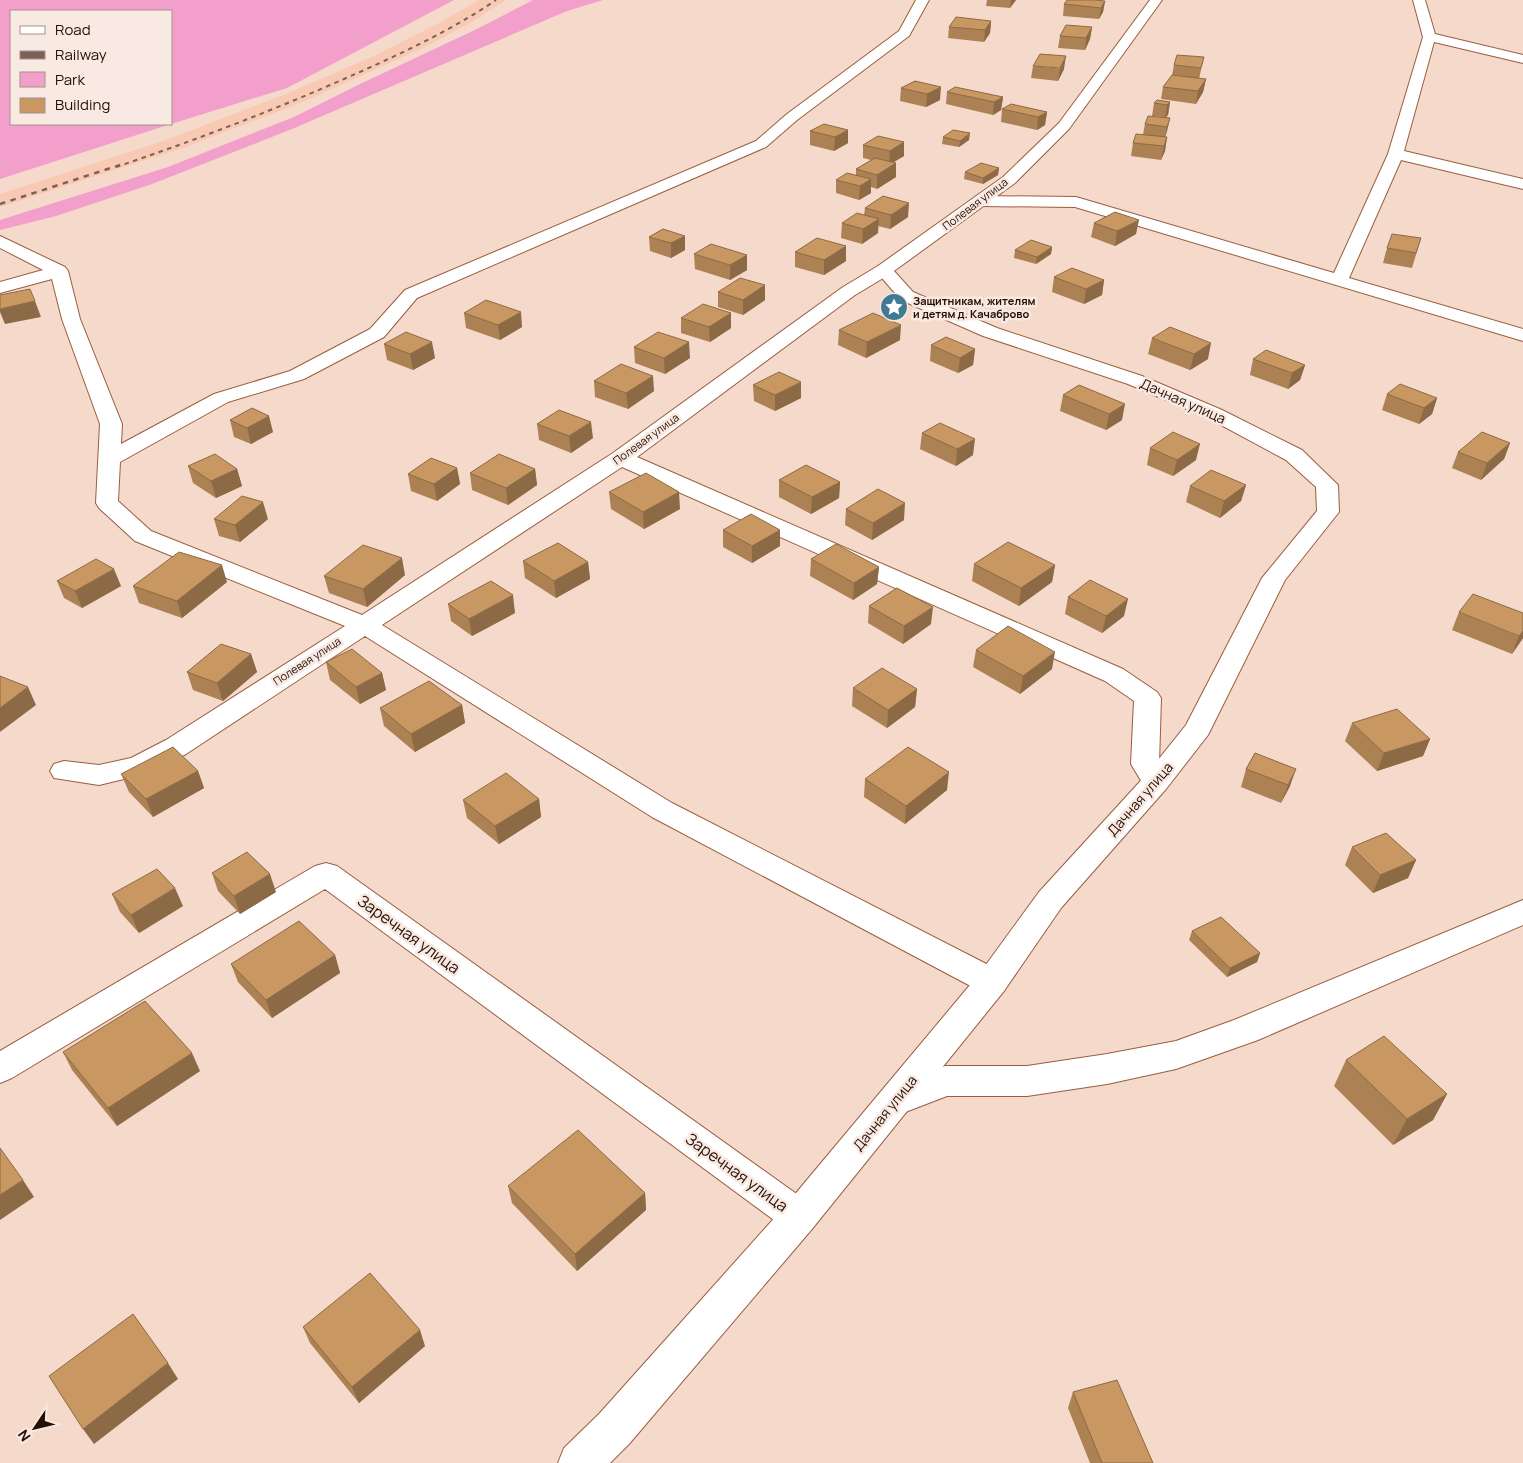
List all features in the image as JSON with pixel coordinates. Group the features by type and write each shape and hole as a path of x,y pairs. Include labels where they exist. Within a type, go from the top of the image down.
{"street":[{"path":"108,460 221,398 297,375 369,337 377,332 411,294 762,144 792,116 904,33 923,0"},
{"name":"Полевая улица","path":"64,772 99,775 139,766 176,747 621,458 849,291 884,270 1009,180 1064,126 1156,0"},
{"path":"1339,280 1396,154 1429,37 1419,0"},
{"path":"1429,37 1523,59"},
{"path":"1396,154 1523,184"},
{"path":"982,201 1076,202 1523,335"},
{"path":"0,241 59,270"},
{"path":"59,270 71,319 111,424 107,503 143,536 363,624 662,810 992,982"},
{"path":"0,288 59,270"},
{"name":"Дачная улица","path":"579,1463 614,1429 799,1216 992,982 1050,900 1156,782 1198,729 1274,578 1328,512 1327,485 1294,455 1215,414 1135,380 990,332 907,296 884,270"},
{"path":"621,458 1114,675 1148,698 1145,764 1156,782"},
{"name":"Заречная улица","path":"0,1068 326,874 799,1216"},
{"path":"895,1101 945,1081 1027,1081 1107,1069 1176,1055 1246,1030 1523,912"}],"shaded area":[{"path":"479,0 506,0 472,22 425,47 305,101 183,148 0,207 0,194 163,141 286,94 376,55"}],"green space":[{"path":"0,0 454,0 287,88 172,124 172,10 10,10 10,125 168,125 0,179"},
{"path":"533,0 603,0 567,11 292,129 152,184 56,216 0,230 0,220 168,167 294,117"}],"building":[{"path":"1067,0 1105,1 1101,8 1064,4"},
{"path":"956,17 991,21 985,30 949,27"},
{"path":"1066,25 1092,27 1086,38 1060,36"},
{"path":"1040,54 1066,56 1060,68 1033,66"},
{"path":"1177,55 1204,57 1201,68 1174,65"},
{"path":"1172,75 1206,79 1198,91 1163,87"},
{"path":"915,81 941,87 927,94 901,88"},
{"path":"955,87 1003,97 994,102 947,92"},
{"path":"1157,100 1170,102 1167,105 1154,103"},
{"path":"1011,104 1047,112 1038,117 1002,109"},
{"path":"1148,116 1170,118 1167,127 1145,124"},
{"path":"824,124 848,130 835,137 810,131"},
{"path":"953,130 970,133 960,141 943,137"},
{"path":"1136,134 1167,137 1164,146 1133,143"},
{"path":"878,136 904,142 890,151 863,145"},
{"path":"875,158 896,163 877,175 856,169"},
{"path":"981,163 999,168 983,178 965,172"},
{"path":"847,173 871,179 860,186 836,180"},
{"path":"883,196 909,203 891,215 865,208"},
{"path":"1115,212 1139,220 1117,231 1094,223"},
{"path":"857,213 879,219 863,229 842,223"},
{"path":"663,229 685,236 671,243 649,237"},
{"path":"1392,234 1421,238 1416,253 1387,248"},
{"path":"817,238 846,246 824,260 795,252"},
{"path":"1031,240 1052,247 1037,257 1015,250"},
{"path":"711,244 747,255 730,265 694,254"},
{"path":"1072,268 1104,280 1086,289 1054,277"},
{"path":"740,278 765,285 743,300 718,292"},
{"path":"30,289 35,301 0,309 0,295"},
{"path":"486,300 521,312 498,325 464,313"},
{"path":"703,304 731,313 709,327 681,318"},
{"path":"873,313 901,325 867,342 839,330"},
{"path":"1170,327 1211,343 1194,354 1152,338"},
{"path":"406,332 432,342 410,354 384,344"},
{"path":"658,332 689,342 664,358 634,347"},
{"path":"946,337 975,349 960,358 931,345"},
{"path":"1266,350 1305,365 1292,373 1253,359"},
{"path":"621,364 653,376 626,393 594,381"},
{"path":"779,372 801,382 775,395 753,385"},
{"path":"1400,384 1437,398 1424,408 1387,394"},
{"path":"1079,385 1125,404 1109,414 1063,395"},
{"path":"252,408 269,416 247,428 230,420"},
{"path":"559,410 591,422 569,436 537,424"},
{"path":"940,423 975,439 957,449 922,433"},
{"path":"1173,432 1200,444 1177,460 1150,448"},
{"path":"1482,432 1510,443 1487,463 1458,452"},
{"path":"215,454 237,469 211,481 188,466"},
{"path":"499,454 535,469 506,488 470,473"},
{"path":"431,458 457,468 434,484 408,474"},
{"path":"806,465 840,482 812,497 779,480"},
{"path":"1211,470 1246,485 1224,501 1190,486"},
{"path":"646,473 679,492 643,512 609,492"},
{"path":"878,489 905,503 873,523 846,509"},
{"path":"242,496 263,502 235,525 214,519"},
{"path":"751,514 780,530 752,546 723,530"},
{"path":"1008,542 1055,565 1021,588 974,564"},
{"path":"558,543 588,562 554,581 523,561"},
{"path":"836,544 879,567 854,583 811,559"},
{"path":"363,545 402,558 363,589 324,576"},
{"path":"179,552 222,565 177,601 133,586"},
{"path":"96,559 114,569 75,591 57,581"},
{"path":"1090,580 1128,599 1106,616 1068,597"},
{"path":"491,581 513,595 469,619 448,604"},
{"path":"897,588 933,607 904,626 869,606"},
{"path":"1473,594 1523,613 1523,631 1519,636 1459,612"},
{"path":"1008,626 1055,652 1023,676 976,650"},
{"path":"221,644 251,654 217,683 187,672"},
{"path":"352,649 382,673 356,687 326,662"},
{"path":"882,668 917,689 888,710 853,688"},
{"path":"0,676 28,687 0,708"},
{"path":"429,681 462,705 411,734 380,708"},
{"path":"1397,709 1430,739 1384,753 1352,723"},
{"path":"173,747 198,771 146,799 121,774"},
{"path":"908,747 949,772 906,806 865,779"},
{"path":"1255,753 1296,769 1288,785 1246,769"},
{"path":"506,773 539,799 495,826 463,800"},
{"path":"1386,833 1416,860 1380,875 1352,847"},
{"path":"247,852 270,874 234,896 212,873"},
{"path":"157,869 175,888 131,915 112,894"},
{"path":"1221,917 1260,953 1230,968 1192,931"},
{"path":"299,921 335,955 266,1000 231,964"},
{"path":"145,1001 192,1053 108,1108 63,1052"},
{"path":"1384,1036 1447,1094 1407,1119 1346,1060"},
{"path":"578,1130 645,1193 575,1254 508,1186"},
{"path":"0,1148 23,1180 0,1195"},
{"path":"370,1273 420,1330 352,1387 303,1327"},
{"path":"133,1314 168,1363 83,1429 49,1376"},
{"path":"1117,1380 1153,1463 1102,1463 1073,1392"}],"railway":[{"path":"116,167 231,126 344,79 441,33 496,0"},
{"path":"0,204 120,165"}],"place":[{"name":"Защитникам, жителям и детям д. Качаброво","path":"894,307"}]}
